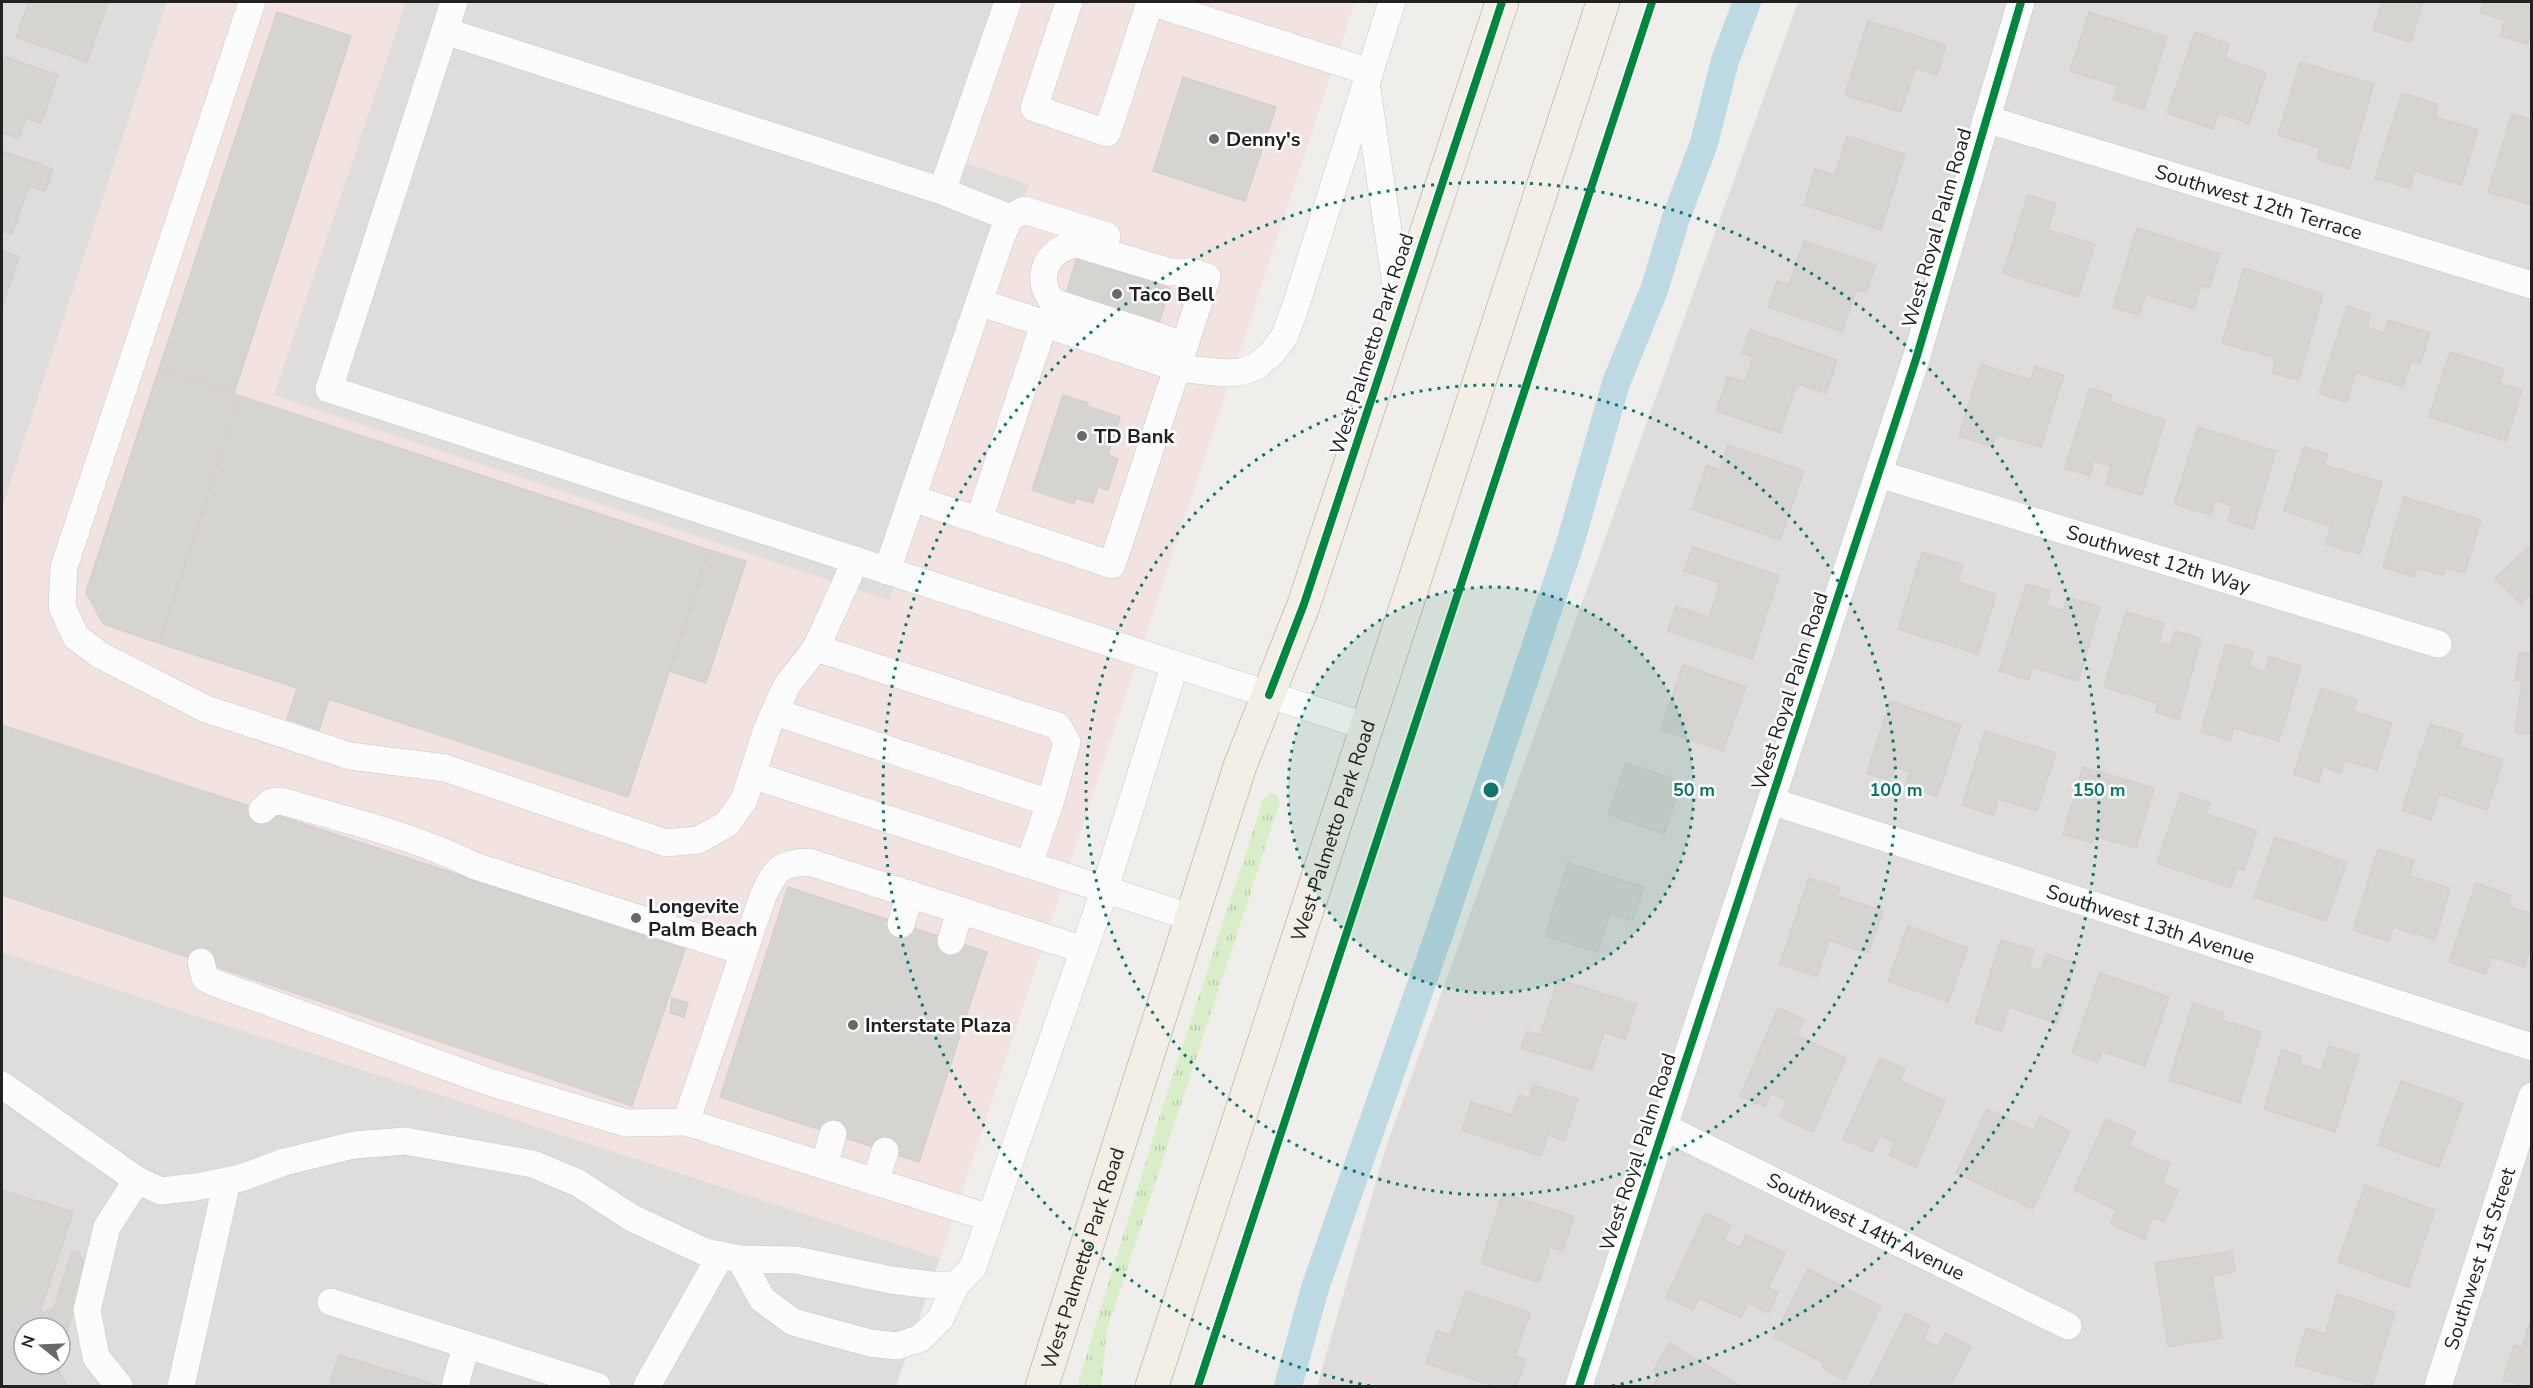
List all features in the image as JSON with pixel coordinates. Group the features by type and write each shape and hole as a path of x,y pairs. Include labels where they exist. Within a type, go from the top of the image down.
{"main road":[{"name":"West Palmetto Park Road","path":"1042,1386 1240,766 1304,604 1502,2"},
{"name":"West Palmetto Park Road","path":"1152,1386 1365,726 1603,2"}],"street":[{"path":"252,2 64,567 62,608 76,637 100,655 206,710 350,756 445,768 666,843 698,840 727,824 744,800 775,712 787,686 816,648 856,560"},
{"path":"454,2 329,388 1365,726"},
{"path":"942,191 1008,2"},
{"path":"1069,2 1034,108 1107,133 1150,2 1368,77 1285,335 1257,366 1241,372 1224,373 1181,356 1053,302 1045,292 1042,279 1049,260 1056,251 1064,246 1077,244 1170,272 1200,274"},
{"name":"West Palmetto Park Road","path":"1392,2 1368,77 1400,313"},
{"name":"West Royal Palm Road","path":"1579,1386 1916,359 2021,2"},
{"path":"445,31 942,191 1010,218"},
{"name":"Southwest 12th Terrace","path":"1986,119 2532,285"},
{"path":"887,570 1002,235 1010,218 1024,210 1176,258 1200,274"},
{"path":"912,498 1112,565 1181,356 1200,274"},
{"path":"979,302 1044,324 1181,356"},
{"path":"979,520 1044,324"},
{"name":"Southwest 12th Way","path":"1879,474 2438,644"},
{"path":"816,648 1058,726 1067,742 1050,803 1029,864"},
{"path":"731,1257 762,1299 793,1322 870,1343 897,1346 921,1338 940,1319 956,1285 973,1267 1105,889 1175,664"},
{"path":"775,712 1050,803"},
{"path":"752,775 1192,918"},
{"path":"262,810 271,802 281,801 441,849 478,874 744,952"},
{"name":"Southwest 13th Avenue","path":"1771,801 2532,1047"},
{"path":"686,1122 744,952 774,873 790,863 809,862 1084,950"},
{"path":"901,924 910,894"},
{"path":"951,940 960,910"},
{"path":"201,962 206,978 215,983 422,1046 489,1082 626,1123 686,1122 990,1218"},
{"path":"2,1086 137,1180 161,1191 227,1181 284,1162 354,1144 405,1141 533,1164 578,1183 632,1218 705,1252 731,1257 796,1260 891,1280 932,1285 956,1285"},
{"name":"Southwest 1st Street","path":"2438,1386 2532,1096"},
{"name":"Southwest 14th Avenue","path":"1664,1127 2068,1326"},
{"path":"824,1166 833,1134"},
{"path":"875,1182 885,1151"},
{"path":"119,1386 96,1357 87,1310 107,1227 137,1180"},
{"path":"181,1386 227,1181"},
{"path":"647,1386 731,1257"},
{"path":"331,1302 466,1345 542,1378 597,1386"},
{"path":"455,1386 466,1345"}],"shaded area":[{"path":"2,2 167,2 2,509"},
{"path":"167,2 1355,2 940,1258 2,952 2,509"},
{"path":"406,2 1002,2 949,158 1029,184 889,600 274,395"},
{"path":"1798,2 2531,2 2531,1386 1317,1386 1385,1150"},
{"path":"2,952 940,1258 896,1386 2,1386"}],"green space":[{"path":"1270,793 1277,795 1280,802 1107,1330 1101,1386 1077,1386 1161,1112 1263,800"}],"building":[{"path":"29,2 108,2 87,62 16,37"},
{"path":"2382,2 2423,2 2411,42 2373,30"},
{"path":"2484,2 2532,2 2532,30 2527,44 2501,36 2505,20 2480,12"},
{"path":"277,12 351,36 234,393 159,369"},
{"path":"2089,12 2167,37 2144,109 2113,99 2118,86 2070,71"},
{"path":"1868,21 1946,45 1937,75 1915,68 1901,112 1845,95"},
{"path":"2195,32 2229,44 2225,59 2266,73 2249,124 2218,113 2213,129 2167,113"},
{"path":"6,57 58,75 41,123 26,118 19,139 2,132 2,70"},
{"path":"2300,62 2374,84 2349,169 2317,159 2320,148 2278,135"},
{"name":"Denny's","path":"1183,77 1276,107 1245,201 1153,171"},
{"path":"2402,93 2438,104 2435,117 2478,130 2461,185 2415,171 2410,188 2375,178"},
{"path":"2512,114 2532,120 2532,205 2488,192"},
{"path":"1847,136 1905,154 1881,230 1804,205 1815,169 1835,175"},
{"path":"2,151 53,169 45,191 29,186 12,234 2,231"},
{"path":"2028,195 2056,204 2048,230 2095,244 2078,297 2003,273"},
{"path":"2137,228 2220,254 2209,288 2201,285 2194,309 2146,294 2139,315 2113,307"},
{"path":"1804,241 1876,265 1866,293 1856,290 1842,332 1768,307 1777,281 1789,285"},
{"path":"2,251 19,257 2,307"},
{"name":"Taco Bell","path":"1077,258 1170,288 1157,329 1064,299"},
{"path":"2244,268 2323,294 2299,380 2272,373 2276,358 2222,343"},
{"path":"2347,306 2371,314 2367,328 2384,333 2388,320 2430,333 2420,364 2411,361 2403,387 2356,372 2347,402 2319,393"},
{"path":"1750,330 1837,360 1826,393 1797,384 1780,433 1716,411 1728,377 1745,382 1753,357 1742,353"},
{"path":"2450,352 2504,369 2499,383 2522,390 2506,441 2429,417"},
{"path":"1981,364 2031,380 2035,366 2064,375 2041,447 1996,434 1992,447 1959,436"},
{"path":"159,369 240,396 159,643 103,624 86,592"},
{"path":"2090,388 2112,395 2110,402 2165,420 2142,495 2106,484 2111,466 2094,461 2090,476 2065,468"},
{"name":"TD Bank","path":"1063,395 1120,417 1108,455 1118,459 1108,490 1098,487 1093,503 1076,498 1074,504 1032,490"},
{"path":"240,396 709,550 628,797 329,699 319,730 287,719 297,688 159,643"},
{"path":"2198,427 2276,451 2253,529 2228,521 2233,506 2215,500 2211,515 2174,504"},
{"path":"1728,445 1804,471 1780,540 1692,509 1707,465 1720,470"},
{"path":"2304,447 2328,454 2324,465 2382,482 2360,554 2325,544 2331,526 2284,511"},
{"path":"2404,497 2481,520 2465,573 2445,568 2443,575 2417,568 2414,577 2383,567"},
{"path":"2532,544 2532,596 2530,594 2521,604 2495,578"},
{"path":"1693,547 1779,576 1752,659 1668,631 1676,606 1709,617 1720,583 1684,571"},
{"path":"709,550 746,561 706,683 669,671"},
{"path":"1922,552 1963,565 1957,582 1996,594 1978,654 1898,629"},
{"path":"2026,584 2050,591 2046,605 2063,611 2067,597 2100,607 2078,681 2033,667 2029,680 1999,671"},
{"path":"2126,612 2164,623 2159,642 2171,645 2175,631 2201,639 2179,719 2156,712 2158,703 2104,687"},
{"path":"2226,644 2253,652 2249,667 2265,672 2269,657 2301,666 2279,741 2234,728 2230,741 2201,732"},
{"path":"2519,652 2532,654 2532,734 2515,732 2522,680 2515,680"},
{"path":"1683,665 1746,687 1723,751 1661,729"},
{"path":"2321,688 2357,700 2353,711 2392,723 2377,770 2345,760 2341,773 2323,767 2319,782 2294,774"},
{"path":"1890,701 1961,725 1937,796 1905,786 1910,772 1895,767 1890,781 1867,773"},
{"path":"2430,724 2463,734 2459,746 2503,760 2487,810 2439,794 2431,820 2402,810"},
{"path":"2,725 685,949 632,1106 2,895"},
{"path":"1985,731 2056,753 2037,811 1998,799 1994,815 1962,805"},
{"path":"1626,763 1682,782 1664,834 1608,814"},
{"path":"2083,767 2154,788 2136,848 2094,836 2092,843 2063,834"},
{"path":"2181,793 2210,803 2206,814 2257,831 2244,870 2237,868 2231,888 2157,863"},
{"path":"2275,837 2347,862 2326,921 2254,897"},
{"path":"2378,849 2414,861 2409,876 2450,888 2435,940 2393,927 2389,941 2353,930"},
{"path":"1568,863 1644,887 1633,921 1610,913 1598,952 1545,936"},
{"path":"1809,878 1840,888 1838,896 1883,911 1868,953 1829,940 1817,977 1780,964"},
{"path":"2476,883 2511,895 2508,906 2532,914 2532,945 2524,967 2492,957 2486,974 2449,962"},
{"name":"Interstate Plaza","path":"788,887 987,952 919,1162 720,1097"},
{"path":"1908,926 1968,948 1948,1002 1888,981"},
{"path":"2001,940 2034,950 2029,967 2041,971 2046,954 2076,963 2057,1023 2009,1007 2002,1031 1975,1023"},
{"path":"2100,973 2169,997 2145,1066 2102,1051 2097,1062 2072,1053"},
{"path":"1558,979 1636,1004 1625,1039 1604,1032 1592,1070 1521,1048 1527,1031 1540,1035"},
{"path":"672,998 688,1003 684,1017 670,1013"},
{"path":"2193,1003 2224,1013 2222,1020 2261,1032 2240,1103 2169,1080"},
{"path":"1778,1008 1804,1019 1797,1036 1846,1058 1813,1132 1780,1117 1787,1100 1771,1093 1765,1107 1740,1096"},
{"path":"2329,1046 2359,1056 2335,1132 2264,1109 2282,1050 2302,1056 2299,1064 2321,1071"},
{"path":"1880,1058 1905,1069 1900,1081 1945,1101 1916,1167 1889,1155 1895,1142 1880,1135 1872,1152 1843,1139"},
{"path":"2401,1081 2463,1103 2439,1167 2378,1145"},
{"path":"1533,1085 1578,1099 1564,1141 1548,1135 1541,1156 1462,1130 1471,1102 1512,1115 1519,1095 1529,1098"},
{"path":"1987,1109 2033,1131 2040,1116 2070,1131 2033,1209 1956,1173"},
{"path":"2106,1119 2136,1132 2129,1146 2170,1164 2162,1183 2178,1191 2164,1222 2153,1217 2144,1239 2111,1224 2116,1210 2074,1190"},
{"path":"2365,1185 2435,1210 2408,1287 2338,1262"},
{"path":"2,1190 73,1212 39,1315 54,1308 72,1251 79,1253 86,1268 72,1316 12,1316 12,1376 62,1376 67,1386 2,1386"},
{"path":"1503,1193 1574,1216 1563,1251 1550,1247 1539,1282 1481,1263"},
{"path":"1706,1213 1731,1225 1724,1240 1740,1248 1746,1235 1785,1253 1768,1288 1778,1292 1769,1313 1748,1303 1741,1318 1699,1298 1693,1310 1666,1297"},
{"path":"2232,1251 2235,1272 2212,1276 2222,1338 2168,1347 2155,1263"},
{"path":"1808,1269 1881,1306 1845,1380 1822,1368 1824,1363 1774,1337"},
{"path":"1466,1291 1530,1313 1515,1356 1526,1360 1516,1386 1494,1386 1426,1363 1437,1331 1451,1335"},
{"path":"2337,1294 2395,1312 2372,1386 2295,1365 2306,1328 2325,1334"},
{"path":"1906,1313 1930,1326 1923,1339 1938,1347 1945,1333 1971,1347 1950,1386 1869,1386"},
{"path":"2532,1316 2532,1386 2524,1386 2503,1380 2514,1345 2522,1347"},
{"path":"1670,1343 1740,1386 1653,1386 1660,1375 1653,1371"},
{"path":"339,1355 439,1386 329,1386"}],"waterway":[{"path":"1288,1386 1315,1288 1439,934 1569,547 1616,383 1654,290 1676,218 1704,143 1725,61 1747,2"}],"cycle path":[{"path":"1269,695 1304,604 1502,2"},
{"path":"1198,1386 1652,2"},
{"path":"1579,1386 1916,359 2021,2"}],"place":[{"name":"Denny's","path":"1214,139"},
{"name":"Taco Bell","path":"1117,294"},
{"name":"TD Bank","path":"1082,436"},
{"name":"Longevite Palm Beach","path":"636,918"},
{"name":"Interstate Plaza","path":"853,1025"}]}
